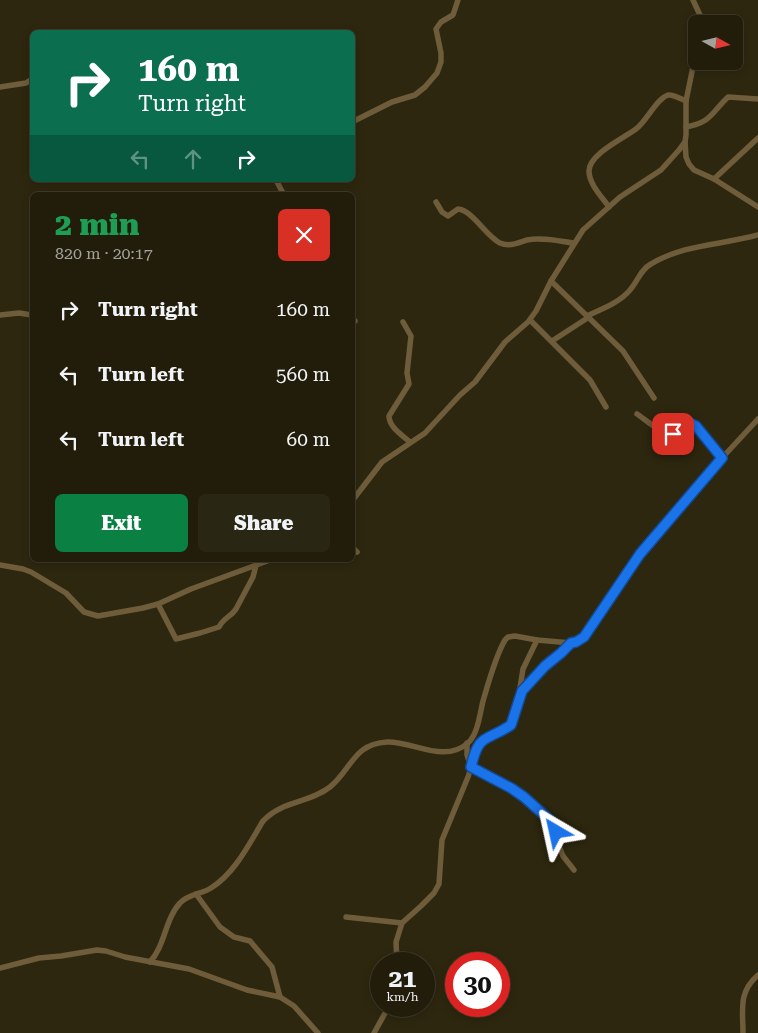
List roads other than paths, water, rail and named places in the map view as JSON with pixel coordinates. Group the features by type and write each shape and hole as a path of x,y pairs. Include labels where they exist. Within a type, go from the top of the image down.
{"street":[{"path":"355,120 392,102 415,95 425,86 436,73 441,62 436,29 441,22 453,15 458,0"},
{"path":"693,0 700,15"},
{"path":"692,70 686,101 684,142 689,164 699,173 714,179 758,207"},
{"path":"0,87 26,83 30,80"},
{"path":"609,207 591,182 589,171 593,159 639,127 667,96 671,95 686,101"},
{"path":"686,127 710,118 728,96 758,99"},
{"path":"714,179 758,138"},
{"path":"355,497 382,462 425,433 460,395 475,382 504,342 530,320 551,281 583,230 620,197 661,170 684,142"},
{"path":"436,202 442,212 448,216 458,209 462,210 492,239 506,245 535,239 573,244"},
{"path":"552,341 625,295 644,268 662,258 686,249 758,235"},
{"path":"551,281 623,351 654,398"},
{"path":"0,315 19,313 30,315"},
{"path":"530,320 590,380 606,406"},
{"path":"403,322 411,336 407,373 409,382 389,416 389,420 410,442"},
{"path":"637,414 659,430 668,434 673,434 690,423 696,426 722,458"},
{"path":"574,870 554,840 555,828 549,819 511,788 471,767 467,755 467,743 476,727 486,691 505,640 508,637 515,636 571,643 584,637 640,554 758,419"},
{"path":"0,565 31,572 66,593 84,612 98,616 158,604 191,589 265,562"},
{"path":"158,604 176,639 200,633 218,626 222,620 232,614 253,577 256,566"},
{"path":"396,952 396,942 402,923 422,906 439,884 442,840 480,741 508,727 512,722 519,698 523,669 537,640"},
{"path":"519,698 528,684 571,643"},
{"path":"150,962 155,956 170,919 179,904 185,898 209,890 219,883 231,870 263,820 269,814 281,806 311,798 328,788 359,752 366,747 395,742 438,752 448,752 467,743"},
{"path":"196,894 220,927 234,937 250,941 272,967 280,997"},
{"path":"346,917 402,923"},
{"path":"0,968 39,958 97,950 106,951 125,957 189,969 247,990 280,997 294,1006 318,1033"},
{"path":"155,956 160,963"},
{"path":"743,1033 744,995 748,985 758,975"},
{"path":"374,1033 383,1017"}]}
